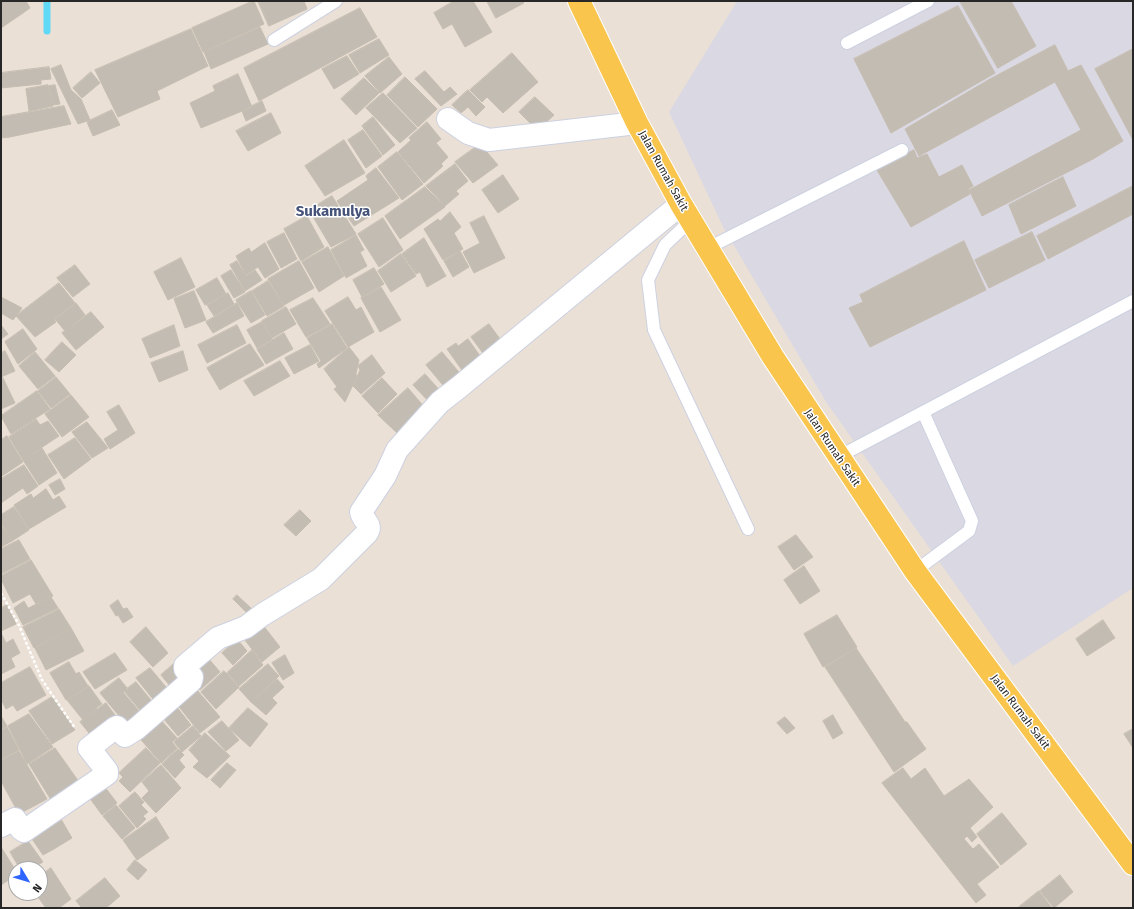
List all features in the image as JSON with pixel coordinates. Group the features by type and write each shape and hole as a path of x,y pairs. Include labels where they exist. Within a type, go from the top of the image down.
{"main road":[{"name":"Jalan Rumah Sakit","path":"579,1 637,124 686,212 773,357 915,571 1133,864"}],"street":[{"path":"448,119 468,133 489,140 637,124"},
{"path":"1,826 15,818 21,830 24,831 107,774 107,771 89,748 117,727 125,736 136,729 190,681 192,676 185,669 185,666 218,638 246,627 262,615 321,579 367,533 369,526 361,512 385,476 397,450 440,402 686,212"}],"lane":[{"path":"274,40 336,1"},
{"path":"847,43 928,1"},
{"path":"708,248 902,150"},
{"path":"686,212 665,245 648,280 654,330 748,529"},
{"path":"838,457 1133,301"},
{"path":"915,571 969,531 972,521 923,412"}],"path":[{"path":"1,593 18,623 42,680 89,748"}],"shaded area":[{"path":"737,1 1133,1 1133,588 1013,666 826,402 723,227 669,112"}],"building":[{"path":"1,1 17,1 23,13 1,28"},
{"path":"17,1 26,1 30,8 23,13"},
{"path":"253,1 264,24 203,52 192,28"},
{"path":"258,1 304,1 307,9 269,26"},
{"path":"454,1 473,1 492,32 465,47 452,24 443,29 434,13"},
{"path":"487,1 522,1 524,3 496,18"},
{"path":"960,1 1011,1 1036,46 998,68"},
{"path":"958,6 995,73 891,133 854,59"},
{"path":"360,8 377,37 259,101 244,68"},
{"path":"260,27 268,44 211,69 204,52"},
{"path":"191,29 208,66 157,91 160,99 118,117 95,70"},
{"path":"379,39 389,55 360,73 349,55"},
{"path":"1055,45 1068,71 1081,65 1123,141 1093,159 982,216 969,190 1081,130 1055,82 919,156 905,129 990,79"},
{"path":"1133,49 1133,140 1095,69"},
{"path":"512,53 538,82 503,113 487,97 482,102 470,90"},
{"path":"347,56 359,74 334,89 322,69"},
{"path":"389,57 402,74 380,93 365,76"},
{"path":"61,65 71,90 81,99 90,120 78,124 51,69"},
{"path":"49,67 51,79 41,80 41,84 1,88 1,73"},
{"path":"425,71 444,92 450,87 457,94 441,106 415,79"},
{"path":"91,72 100,83 82,98 73,88"},
{"path":"238,74 252,107 201,128 190,103 215,91 213,86"},
{"path":"405,77 437,109 418,127 387,95"},
{"path":"364,78 379,93 356,115 341,99"},
{"path":"48,85 53,106 29,111 26,89"},
{"path":"55,85 60,104 53,105 49,86"},
{"path":"468,90 485,107 476,116 468,107 461,113 452,105"},
{"path":"383,93 417,128 400,143 366,108"},
{"path":"535,97 554,115 540,128 534,127 519,112"},
{"path":"262,101 266,111 246,121 242,111"},
{"path":"64,106 71,124 1,138 1,117"},
{"path":"112,110 120,125 93,136 87,122"},
{"path":"271,113 281,133 248,151 236,131"},
{"path":"373,117 395,145 383,155 362,126"},
{"path":"427,122 441,139 436,143 448,157 441,164 443,166 424,183 398,152 411,140 409,138"},
{"path":"363,130 382,156 366,168 348,140"},
{"path":"344,140 365,173 325,196 305,166"},
{"path":"480,144 498,165 473,183 455,162"},
{"path":"914,150 917,158 927,154 939,177 962,165 973,186 968,189 970,194 911,227 877,170"},
{"path":"397,152 423,184 402,200 378,167"},
{"path":"455,164 468,181 456,191 459,194 445,206 426,186"},
{"path":"376,168 399,198 354,226 337,201 368,180 366,176"},
{"path":"503,175 519,199 498,213 482,190"},
{"path":"1063,177 1076,206 1021,234 1009,205"},
{"path":"1133,186 1133,214 1048,259 1037,236"},
{"path":"425,187 445,207 400,239 385,216"},
{"path":"332,196 356,234 331,247 309,210"},
{"path":"450,212 461,227 454,233 463,249 443,260 424,229 438,219 440,221"},
{"path":"307,216 324,247 301,261 284,229"},
{"path":"484,216 505,258 474,273 463,252 480,243 470,223"},
{"path":"383,218 403,250 379,267 358,234"},
{"path":"1032,232 1045,260 989,288 975,260"},
{"path":"284,233 297,259 281,268 267,242"},
{"path":"356,235 364,250 360,252 367,266 346,278 331,250"},
{"path":"424,238 446,276 427,287 420,272 416,274 402,254"},
{"path":"964,241 986,290 870,347 849,308 863,302 860,295"},
{"path":"265,243 279,269 265,278 258,267 246,275 236,256 249,248 251,252"},
{"path":"328,247 344,276 319,292 302,262"},
{"path":"460,251 469,267 453,277 444,261"},
{"path":"401,254 416,276 391,292 378,271"},
{"path":"181,258 195,287 168,300 154,272"},
{"path":"237,261 246,276 255,270 262,280 245,291 230,265"},
{"path":"299,261 314,288 284,305 268,279"},
{"path":"75,265 90,284 73,297 57,278"},
{"path":"374,268 384,284 362,297 353,280"},
{"path":"231,270 245,292 234,298 221,276"},
{"path":"217,278 226,294 205,305 196,290"},
{"path":"268,281 284,306 267,316 252,291"},
{"path":"59,283 75,303 54,319 56,322 35,337 16,316"},
{"path":"381,287 401,320 380,332 361,298"},
{"path":"194,291 206,320 193,325 176,298"},
{"path":"251,291 265,315 251,323 236,300"},
{"path":"228,293 234,304 214,316 207,305"},
{"path":"1,297 22,308 13,320 1,313"},
{"path":"348,297 356,310 361,307 374,332 348,347 325,311"},
{"path":"176,298 193,325 185,328 174,299"},
{"path":"313,298 330,324 306,337 290,310"},
{"path":"76,303 85,315 65,331 55,319"},
{"path":"237,303 244,316 213,333 206,322"},
{"path":"286,307 296,324 272,338 262,321"},
{"path":"91,312 104,327 76,350 62,333"},
{"path":"262,322 272,339 257,348 247,330"},
{"path":"332,324 347,348 319,368 317,364 321,361 307,338"},
{"path":"489,324 503,343 485,356 471,337"},
{"path":"1,325 8,334 1,339"},
{"path":"174,325 180,346 150,358 142,339"},
{"path":"237,325 246,343 207,363 198,345"},
{"path":"23,329 37,349 18,364 5,342"},
{"path":"284,333 293,349 266,364 257,349"},
{"path":"468,339 483,360 464,373 447,349 456,343 458,346"},
{"path":"62,342 76,355 59,372 45,360"},
{"path":"250,344 264,365 230,384 216,363"},
{"path":"310,345 319,361 294,374 285,358"},
{"path":"349,347 359,360 356,374 357,376 345,402 334,389 337,387 324,369"},
{"path":"5,351 15,371 1,377 1,353"},
{"path":"183,351 188,370 159,382 151,363"},
{"path":"35,352 55,376 38,389 19,366"},
{"path":"442,352 463,377 447,390 426,365"},
{"path":"372,355 385,373 361,394 353,386 360,370 358,366"},
{"path":"280,361 290,376 254,396 244,381"},
{"path":"216,363 230,384 220,390 207,368"},
{"path":"425,374 443,394 432,405 413,385"},
{"path":"56,377 70,394 51,408 38,391"},
{"path":"3,378 15,403 1,409 1,379"},
{"path":"382,378 397,394 378,413 362,396"},
{"path":"408,388 426,409 397,433 378,415"},
{"path":"37,391 50,409 11,434 1,416"},
{"path":"71,395 89,417 62,437 45,414"},
{"path":"119,405 135,433 110,449 104,439 118,430 107,412"},
{"path":"36,419 40,425 48,421 59,436 23,460 9,437"},
{"path":"87,422 108,448 92,458 72,432"},
{"path":"7,436 23,462 2,476 1,440"},
{"path":"75,438 91,459 64,479 48,455"},
{"path":"42,448 57,473 39,485 23,460"},
{"path":"24,465 38,486 27,494 23,488 1,503 1,479"},
{"path":"60,479 65,489 55,495 49,485"},
{"path":"46,489 53,500 59,496 66,507 29,529 14,505 31,494 33,498"},
{"path":"14,507 29,530 12,541 1,523 1,515"},
{"path":"300,510 311,521 296,536 284,525"},
{"path":"1,525 12,541 1,547"},
{"path":"796,535 813,557 794,570 778,547"},
{"path":"19,540 30,559 1,574 1,549"},
{"path":"31,560 53,596 36,604 30,594 13,603 1,579 1,576"},
{"path":"804,566 820,591 800,604 784,580"},
{"path":"237,595 253,610 248,614 233,599"},
{"path":"51,597 58,608 23,625 14,608 24,601 28,608"},
{"path":"118,600 123,609 127,608 133,617 123,623 118,615 116,616 110,606"},
{"path":"7,605 16,624 1,631 1,608"},
{"path":"59,609 71,628 34,648 23,627"},
{"path":"837,615 857,647 823,667 804,634"},
{"path":"259,620 280,647 262,662 241,635"},
{"path":"1103,620 1115,638 1087,656 1076,639"},
{"path":"146,627 168,653 153,667 130,642"},
{"path":"71,628 84,651 46,670 35,648"},
{"path":"2,635 6,643 13,639 20,653 11,658 15,667 1,674 1,636"},
{"path":"237,639 247,651 233,665 222,653"},
{"path":"856,648 905,722 907,722 926,749 894,772 825,667"},
{"path":"252,650 263,665 239,686 227,673"},
{"path":"115,653 127,670 95,689 83,672"},
{"path":"285,655 294,673 283,680 272,663"},
{"path":"208,658 220,672 200,690 191,680 191,673"},
{"path":"69,662 76,674 79,672 88,686 66,700 50,673"},
{"path":"176,662 191,679 175,692 161,675"},
{"path":"268,664 279,676 251,702 239,689"},
{"path":"30,667 46,695 17,711 13,705 6,709 1,699 1,683"},
{"path":"150,668 171,693 157,704 136,678"},
{"path":"224,671 239,687 216,709 201,692"},
{"path":"119,678 127,688 123,692 144,717 130,729 100,693"},
{"path":"277,679 284,687 272,698 277,703 266,715 251,702"},
{"path":"136,682 155,705 144,715 124,691"},
{"path":"191,683 220,717 200,733 172,698"},
{"path":"89,686 102,704 83,720 67,700"},
{"path":"52,697 75,730 52,744 29,711"},
{"path":"172,701 191,725 178,736 158,712"},
{"path":"106,703 118,719 93,738 80,722"},
{"path":"248,708 268,724 250,747 229,728"},
{"path":"29,714 53,747 27,764 8,726"},
{"path":"833,715 843,733 833,739 823,721"},
{"path":"1,716 7,726 1,729"},
{"path":"785,717 795,728 787,734 777,723"},
{"path":"159,718 177,738 172,742 177,748 161,763 136,734"},
{"path":"222,721 239,740 226,751 208,732"},
{"path":"193,726 201,736 182,752 174,742"},
{"path":"7,727 19,750 1,759 1,730"},
{"path":"1133,729 1133,748 1124,734"},
{"path":"205,733 230,756 207,778 193,767 199,761 189,750"},
{"path":"55,748 84,789 56,808 29,764"},
{"path":"146,748 160,763 130,792 119,781 123,777 119,773"},
{"path":"178,749 184,755 179,760 185,767 175,778 162,764"},
{"path":"19,751 47,799 19,814 1,781 1,760"},
{"path":"227,763 236,770 220,788 211,780"},
{"path":"161,765 181,788 156,813 142,798 149,791 142,782"},
{"path":"903,768 911,779 925,768 944,796 969,779 993,807 970,828 977,837 972,842 967,836 964,839 973,849 979,844 999,867 977,884 986,895 976,903 882,783"},
{"path":"101,782 117,803 102,815 86,793"},
{"path":"135,792 144,802 141,805 148,812 143,816 146,819 137,828 119,806"},
{"path":"116,805 135,828 122,839 103,816"},
{"path":"1002,813 1027,844 1001,865 977,834"},
{"path":"58,814 72,838 54,849 40,825"},
{"path":"156,817 169,838 137,860 123,840"},
{"path":"40,825 54,849 43,855 28,833"},
{"path":"28,841 42,861 15,861 10,852"},
{"path":"1,847 10,861 8,861 8,880 1,885"},
{"path":"135,860 147,870 138,880 127,870"},
{"path":"51,868 71,899 59,908 46,908 41,901 48,901 48,870"},
{"path":"1060,875 1073,892 1054,908 1040,891"},
{"path":"105,878 120,896 106,908 82,908 76,901"},
{"path":"1039,891 1052,908 1019,907"}],"waterway":[{"path":"47,1 47,31"}],"district":[{"name":"Sukamulya","path":"333,212"}]}
